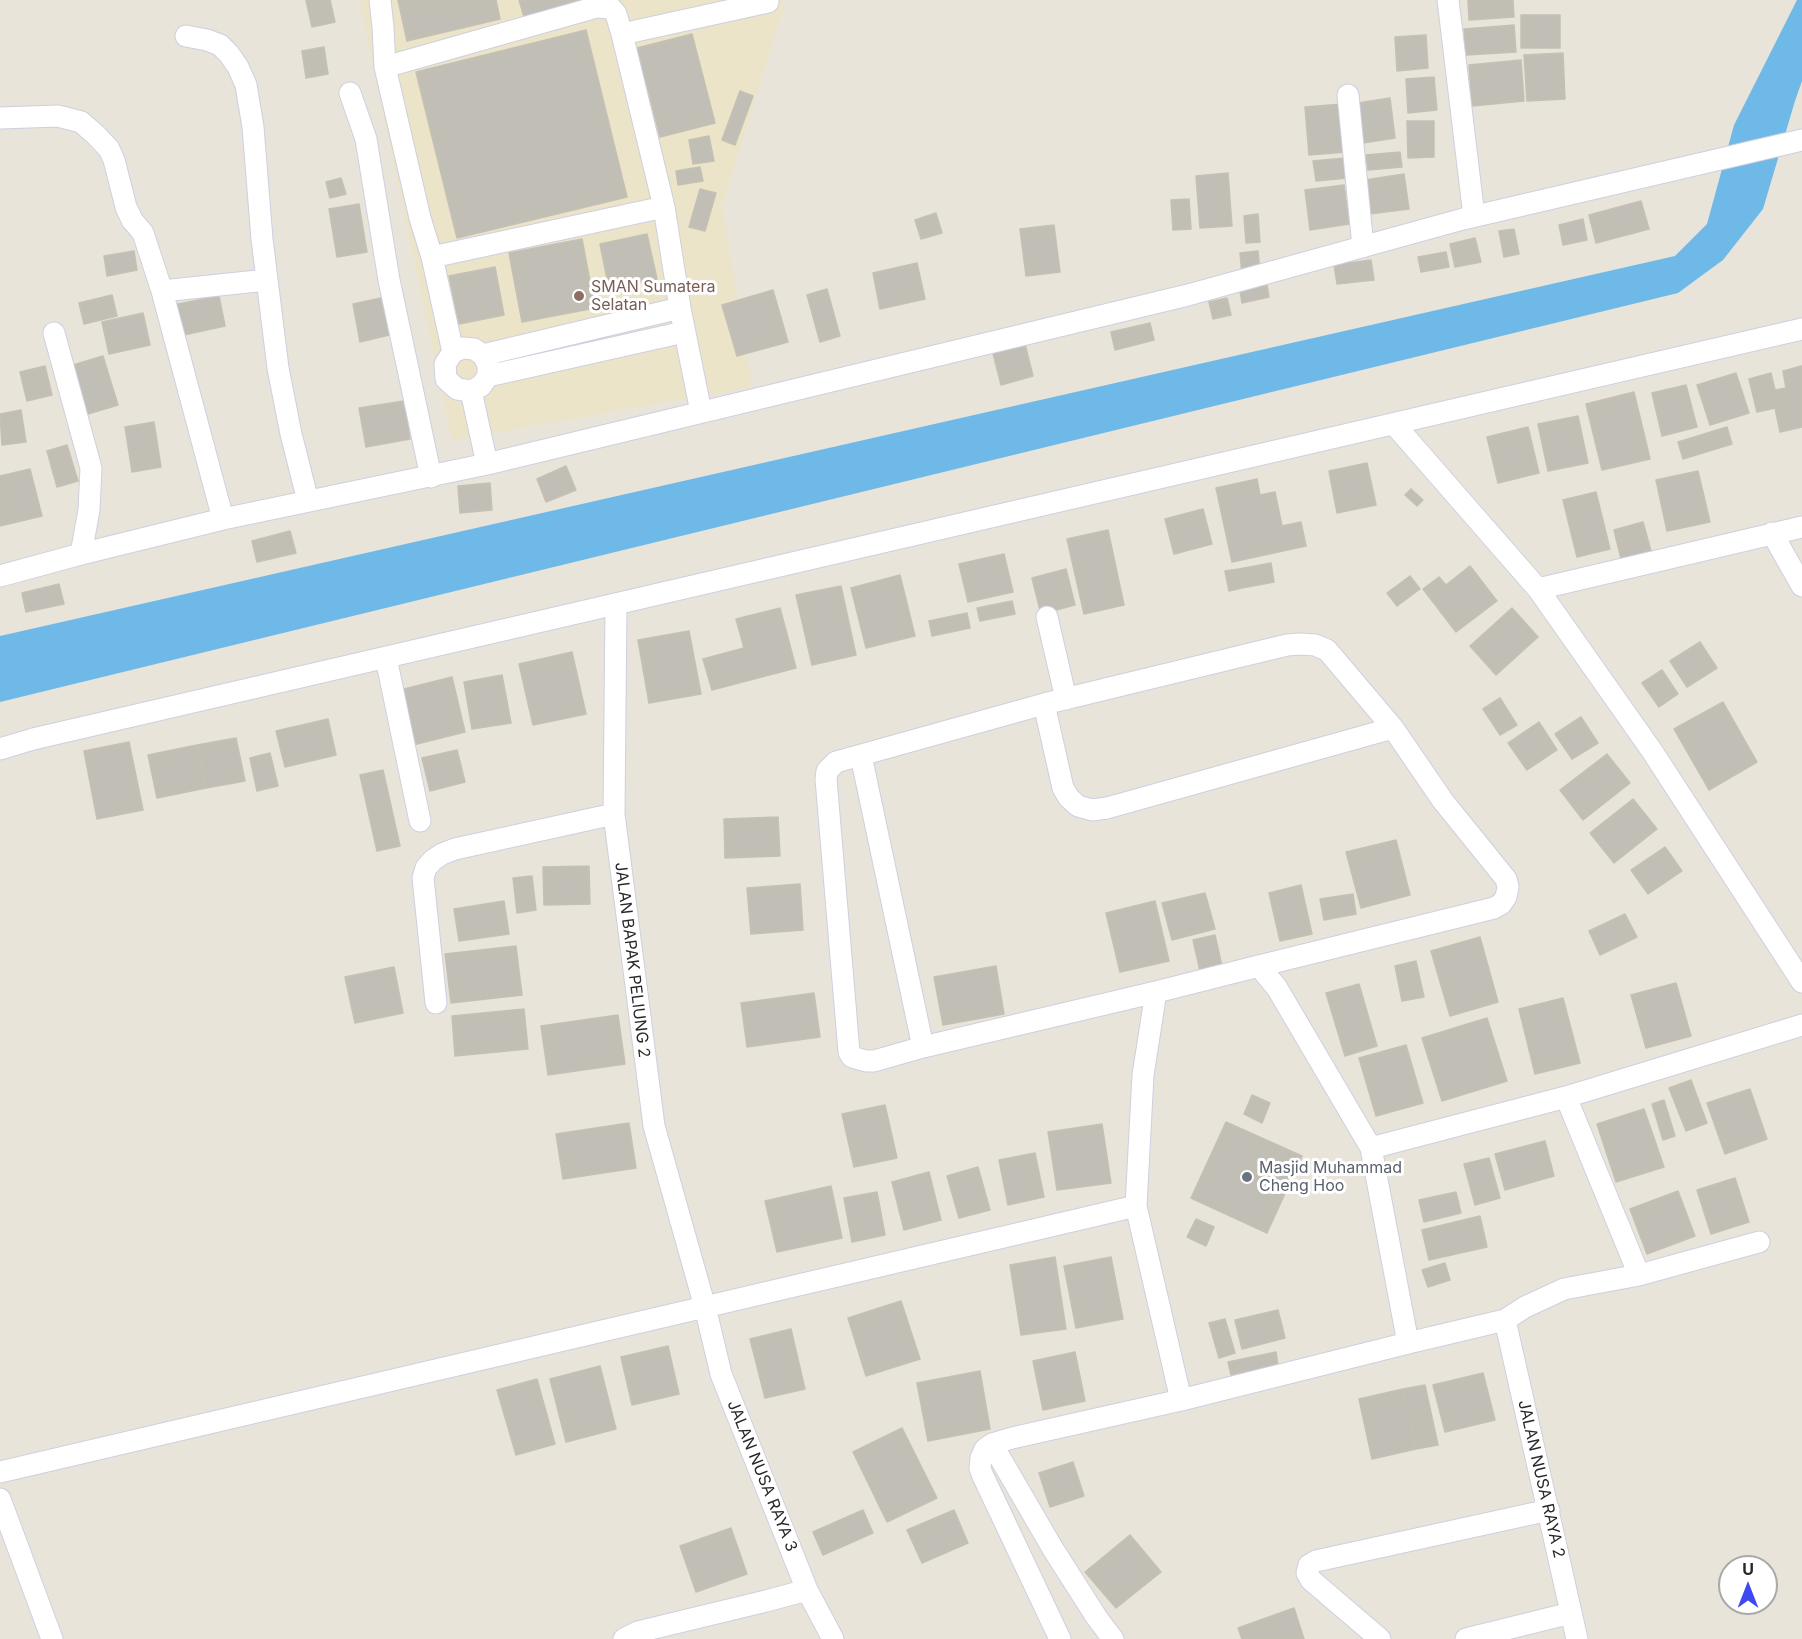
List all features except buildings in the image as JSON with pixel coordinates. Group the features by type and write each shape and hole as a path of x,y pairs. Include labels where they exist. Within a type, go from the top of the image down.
{"street":[{"path":"380,0 384,27 385,67 453,352"},
{"path":"1448,0 1474,216"},
{"path":"622,34 768,3"},
{"path":"385,67 597,7 608,7 614,11 622,34 664,207 684,332 701,412"},
{"path":"186,36 220,45 238,67 246,85 253,127 267,280 278,368 291,434 308,501"},
{"path":"350,93 366,139 389,280 431,477"},
{"path":"1348,95 1363,247"},
{"path":"0,118 58,116 81,122 109,149 126,207 143,233 162,291 223,519"},
{"path":"0,576 223,519 488,464 1188,295 1474,216 1801,140"},
{"path":"432,257 664,207"},
{"path":"162,291 267,280"},
{"path":"483,355 680,308"},
{"path":"0,748 1802,329"},
{"path":"488,376 684,332"},
{"path":"54,333 91,468 89,510 81,554"},
{"path":"463,348 474,349 483,355 488,365 488,376 482,386 471,391 457,389 446,379 445,364 453,352 463,348"},
{"path":"471,391 488,464"},
{"path":"1394,424 1538,589 1652,751 1802,982"},
{"path":"1538,589 1802,527"},
{"path":"1772,533 1802,586"},
{"name":"JALAN BAPAK PELIUNG 2","path":"616,605 614,814 654,1126 705,1307"},
{"path":"1047,617 1066,699"},
{"path":"1287,645 1315,645 1327,650 1393,728 1443,801 1506,879 1508,887 1506,897 1494,908 1156,992 922,1047 874,1061 858,1060 852,1057 849,1052 827,771 832,765 861,756 1044,704 1287,645"},
{"path":"387,658 420,821"},
{"path":"1044,704 1063,788 1078,806 1092,810 1107,808 1393,728"},
{"path":"861,756 922,1047"},
{"path":"436,1003 423,878 426,868 433,860 455,849 614,814"},
{"path":"1259,966 1277,988 1371,1148 1408,1343"},
{"path":"1156,992 1143,1075 1136,1206 1181,1400"},
{"path":"1371,1148 1566,1097 1802,1025"},
{"path":"1566,1097 1639,1275"},
{"path":"0,1472 1136,1206"},
{"path":"1060,1639 982,1474 981,1458 985,1449 992,1444 1505,1320 1525,1307 1564,1289 1639,1275 1759,1242"},
{"name":"JALAN NUSA RAYA 3","path":"705,1307 721,1374 807,1590 832,1639"},
{"name":"JALAN NUSA RAYA 2","path":"1505,1320 1577,1639"},
{"path":"992,1444 1053,1550 1113,1639"},
{"path":"0,1499 52,1639"},
{"path":"1380,1639 1311,1580 1307,1573 1309,1565 1324,1559 1549,1510"},
{"path":"624,1639 638,1632 807,1590"},
{"path":"1466,1639 1571,1613"}],"shaded area":[{"name":"SMAN Sumatera Selatan","path":"359,0 786,0 722,206 752,387 452,440"}],"water":[{"path":"1797,0 1802,0 1802,81 1763,209 1723,260 1678,293 0,702 0,636 1675,256 1707,224 1734,125"}],"place":[{"name":"SMAN Sumatera Selatan","path":"579,296"},
{"name":"Masjid Muhammad Cheng Hoo","path":"1247,1177"}]}
